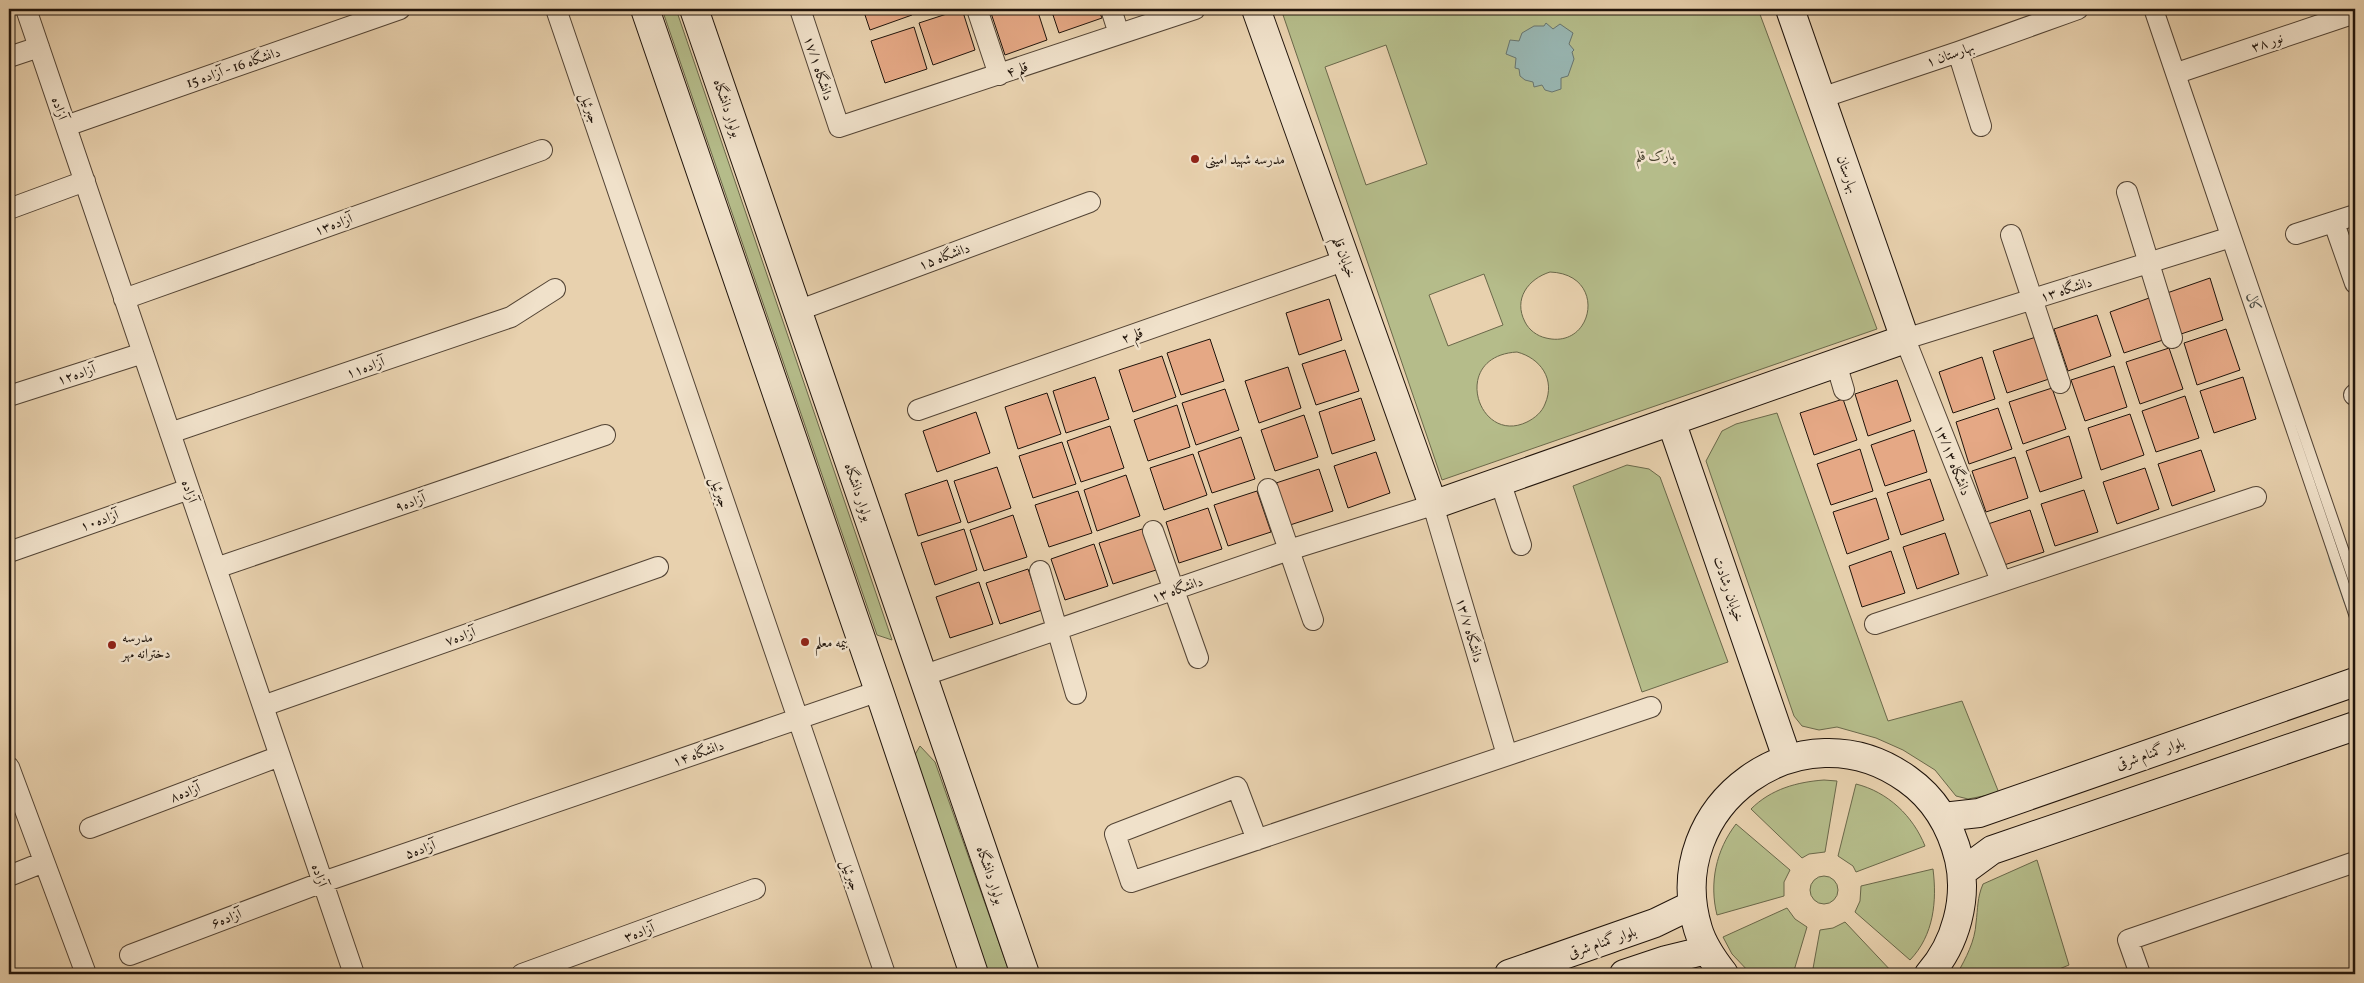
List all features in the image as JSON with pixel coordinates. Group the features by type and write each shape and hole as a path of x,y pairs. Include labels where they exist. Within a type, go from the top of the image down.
{"main road":[{"path":"645,9 879,690 974,974"},
{"name":"بولوار دانشگاه","path":"694,9 1025,974"},
{"name":"خیابان قلم","path":"1256,9 1433,505"},
{"name":"بهارستان","path":"1790,9 1905,339"},
{"path":"1433,505 1905,339"},
{"name":"خیابان رشادت","path":"1671,421 1787,758"},
{"name":"بلوار گمنام شرقی","path":"1943,816 1979,813 2355,682"},
{"path":"1962,872 1992,850 2355,726"},
{"path":"1724,974 1707,950 1698,929 1692,905 1693,867 1704,831 1724,800 1753,774 1787,758 1823,752 1858,755 1892,768 1921,789 1943,816 1956,843 1962,872 1959,918 1941,961 1928,974"},
{"name":"بلوار گمنام شرقی","path":"1509,974 1655,923 1692,905"},
{"path":"1624,974 1666,960 1707,950"}],"street":[{"name":"آزاده","path":"26,9 354,974"},
{"name":"دانشگاه 16 - آزاده 15","path":"66,126 400,9"},
{"name":"جبرئیل","path":"556,9 885,974"},
{"name":"دانشگاه ۱۷/۱","path":"800,9 839,127"},
{"path":"977,9 999,75"},
{"path":"1111,9 1119,34"},
{"name":"قلم ۴","path":"839,127 1195,9"},
{"name":"بهارستان ۱","path":"1821,98 2078,9"},
{"name":"نور ۳۸","path":"2180,72 2355,13"},
{"path":"9,58 39,47"},
{"path":"1958,52 1981,126"},
{"name":"آزاده۱۳","path":"124,299 542,150"},
{"path":"9,209 85,181"},
{"path":"2127,192 2172,338"},
{"name":"دانشگاه ۱۵","path":"797,310 1090,202"},
{"path":"2296,234 2355,215"},
{"path":"2334,223 2355,283"},
{"path":"2011,235 2060,383"},
{"name":"دانشگاه ۱۳","path":"1905,339 2228,238"},
{"name":"قلم ۲","path":"918,410 1346,260"},
{"name":"آزاده۱۱","path":"170,433 511,317 555,289"},
{"name":"دانشگاه ۱۳/۱۳","path":"1905,339 2001,581"},
{"name":"آزاده۱۲","path":"9,396 143,353"},
{"path":"1836,364 1844,390"},
{"name":"آزاده۹","path":"216,568 605,435"},
{"path":"1500,482 1521,545"},
{"name":"آزاده۱۰","path":"9,552 189,489"},
{"path":"1268,490 1313,620"},
{"path":"1875,624 2256,497"},
{"name":"دانشگاه ۱۳","path":"922,676 1289,550 1433,505"},
{"name":"دانشگاه ۱۳/۷","path":"1433,505 1507,755"},
{"path":"1152,531 1198,658"},
{"name":"آزاده۷","path":"263,706 658,567"},
{"path":"1040,571 1076,694"},
{"name":"دانشگاه ۱۴","path":"517,816 879,690"},
{"path":"1257,840 1237,787 1114,834 1131,882 1257,840 1507,755 1651,707"},
{"name":"آزاده۸","path":"90,828 280,756"},
{"path":"9,766 86,974"},
{"name":"آزاده۵","path":"323,882 517,816"},
{"path":"9,876 44,862"},
{"path":"2140,974 2128,940 2355,862"},
{"name":"آزاده۶","path":"130,955 323,882"},
{"name":"آزاده۳","path":"522,974 755,889"}],"lane":[{"path":"2149,9 2355,617"},
{"path":"2158,9 2355,584"}],"green space":[{"path":"662,9 676,9 892,640 877,635"},
{"name":"پارک قلم","path":"1281,9 1758,9 1877,329 1442,480","holes":["1386,45 1427,164 1366,185 1325,67","1550,272 1568,276 1581,285 1587,297 1588,310 1584,323 1575,333 1562,339 1546,338 1536,334 1527,325 1522,314 1521,305 1525,291 1529,285 1542,275","1484,274 1503,325 1448,346 1429,295","1517,352 1533,359 1544,371 1547,378 1548,395 1542,410 1533,419 1510,426 1495,422 1484,411 1478,398 1477,382 1483,368 1496,357"]},
{"path":"1777,413 1888,721 1962,701 1999,793 1968,799 1956,796 1935,770 1903,750 1876,738 1837,727 1819,730 1802,726 1794,716 1706,461 1722,431 1736,424"},
{"path":"1627,465 1649,469 1660,477 1728,662 1642,692 1573,486"},
{"path":"920,746 935,762 1010,974 985,974 913,758"},
{"path":"1824,780 1837,781 1825,852 1809,854 1802,858 1751,809 1767,796 1785,788"},
{"path":"1856,784 1879,793 1898,807 1914,825 1925,846 1856,872 1853,866 1838,856"},
{"path":"1736,824 1790,870 1784,882 1784,896 1717,915 1714,891 1716,867 1723,845"},
{"path":"2037,860 2069,965 2047,974 1957,974 1972,943 1983,884"},
{"path":"1933,869 1934,905 1929,929 1918,950 1910,960 1855,912 1860,901 1861,886"},
{"path":"1824,876 1834,880 1838,890 1834,900 1824,904 1814,900 1810,890 1814,880"},
{"path":"1787,908 1795,919 1807,927 1793,974 1751,974 1732,954 1723,937"},
{"path":"1845,922 1894,974 1812,974 1820,930 1833,928"}],"water":[{"path":"1546,23 1553,29 1560,24 1573,33 1569,44 1574,50 1572,52 1574,59 1568,76 1561,78 1561,89 1552,92 1545,90 1542,85 1534,87 1533,82 1525,80 1520,76 1519,69 1515,68 1516,58 1506,54 1510,40 1519,41 1522,33 1534,26 1544,26"}],"building":[{"path":"863,9 910,9 912,15 870,30"},
{"path":"962,9 975,50 933,65 919,23"},
{"path":"1004,9 1037,9 1047,40 1005,55 991,13"},
{"path":"1051,9 1098,9 1102,18 1059,33"},
{"path":"914,27 927,69 885,83 871,41"},
{"path":"2210,278 2223,320 2181,334 2167,293"},
{"path":"2152,297 2166,339 2124,353 2110,312"},
{"path":"1329,299 1342,340 1299,355 1286,313"},
{"path":"2097,315 2111,356 2068,371 2054,329"},
{"path":"2226,329 2240,370 2197,385 2184,343"},
{"path":"2036,337 2049,379 2007,393 1993,351"},
{"path":"1210,339 1224,381 1181,395 1167,353"},
{"path":"2169,348 2183,389 2140,404 2126,362"},
{"path":"1345,350 1359,391 1316,405 1302,364"},
{"path":"1162,356 1176,397 1133,412 1119,370"},
{"path":"1982,357 1995,399 1953,413 1939,372"},
{"path":"2114,366 2127,407 2085,421 2071,380"},
{"path":"1288,367 1301,408 1259,423 1245,381"},
{"path":"1095,377 1109,419 1066,433 1053,391"},
{"path":"2243,377 2256,419 2214,433 2200,391"},
{"path":"1897,380 1911,421 1868,436 1855,394"},
{"path":"2052,388 2066,429 2023,444 2009,402"},
{"path":"1225,389 1239,430 1196,445 1182,403"},
{"path":"1047,393 1061,434 1018,449 1005,407"},
{"path":"2185,396 2199,438 2156,452 2142,411"},
{"path":"1361,398 1375,440 1332,454 1319,412"},
{"path":"1843,399 1857,440 1814,455 1800,413"},
{"path":"1177,405 1190,447 1148,461 1134,420"},
{"path":"1998,408 2012,449 1969,464 1956,422"},
{"path":"976,412 990,453 937,472 923,431"},
{"path":"2130,414 2144,455 2101,470 2088,428"},
{"path":"1304,415 1318,457 1275,471 1261,430"},
{"path":"1110,426 1124,468 1081,482 1067,441"},
{"path":"1914,430 1927,472 1885,486 1871,445"},
{"path":"2069,436 2082,478 2040,492 2026,451"},
{"path":"1241,437 1255,479 1212,493 1198,452"},
{"path":"1062,442 1076,484 1033,498 1019,456"},
{"path":"1860,449 1873,491 1831,505 1817,464"},
{"path":"2201,450 2215,491 2172,506 2158,464"},
{"path":"1376,452 1390,493 1348,508 1334,466"},
{"path":"1193,454 1207,495 1164,510 1150,468"},
{"path":"2015,457 2028,498 1986,512 1972,471"},
{"path":"997,467 1011,508 968,523 954,481"},
{"path":"2145,468 2159,509 2117,524 2103,482"},
{"path":"1319,469 1333,511 1290,525 1276,483"},
{"path":"1126,475 1140,516 1097,531 1084,490"},
{"path":"1930,479 1944,520 1901,535 1887,493"},
{"path":"947,480 961,522 918,536 905,494"},
{"path":"2084,490 2098,532 2055,546 2041,504"},
{"path":"1078,491 1092,533 1049,547 1035,505"},
{"path":"1257,491 1271,532 1228,546 1214,505"},
{"path":"1876,498 1889,539 1847,554 1833,512"},
{"path":"1208,508 1222,549 1179,563 1166,522"},
{"path":"2030,510 2044,552 2001,566 1988,524"},
{"path":"1013,515 1027,557 984,571 970,530"},
{"path":"964,529 977,570 935,585 921,543"},
{"path":"1142,529 1156,570 1113,584 1099,543"},
{"path":"1945,533 1959,574 1917,589 1903,547"},
{"path":"1094,544 1108,586 1065,600 1051,559"},
{"path":"1891,551 1905,593 1862,607 1849,566"},
{"path":"1028,569 1042,610 1000,624 986,583"},
{"path":"979,582 993,624 950,638 936,597"}],"waterway":[{"name":"کال","path":"2341,557 2355,597"}],"place":[{"name":"مدرسه شهید امینی","path":"1195,159"},
{"name":"بیمه معلم","path":"805,642"},
{"name":"مدرسه دخترانه مهر","path":"112,645"}]}
